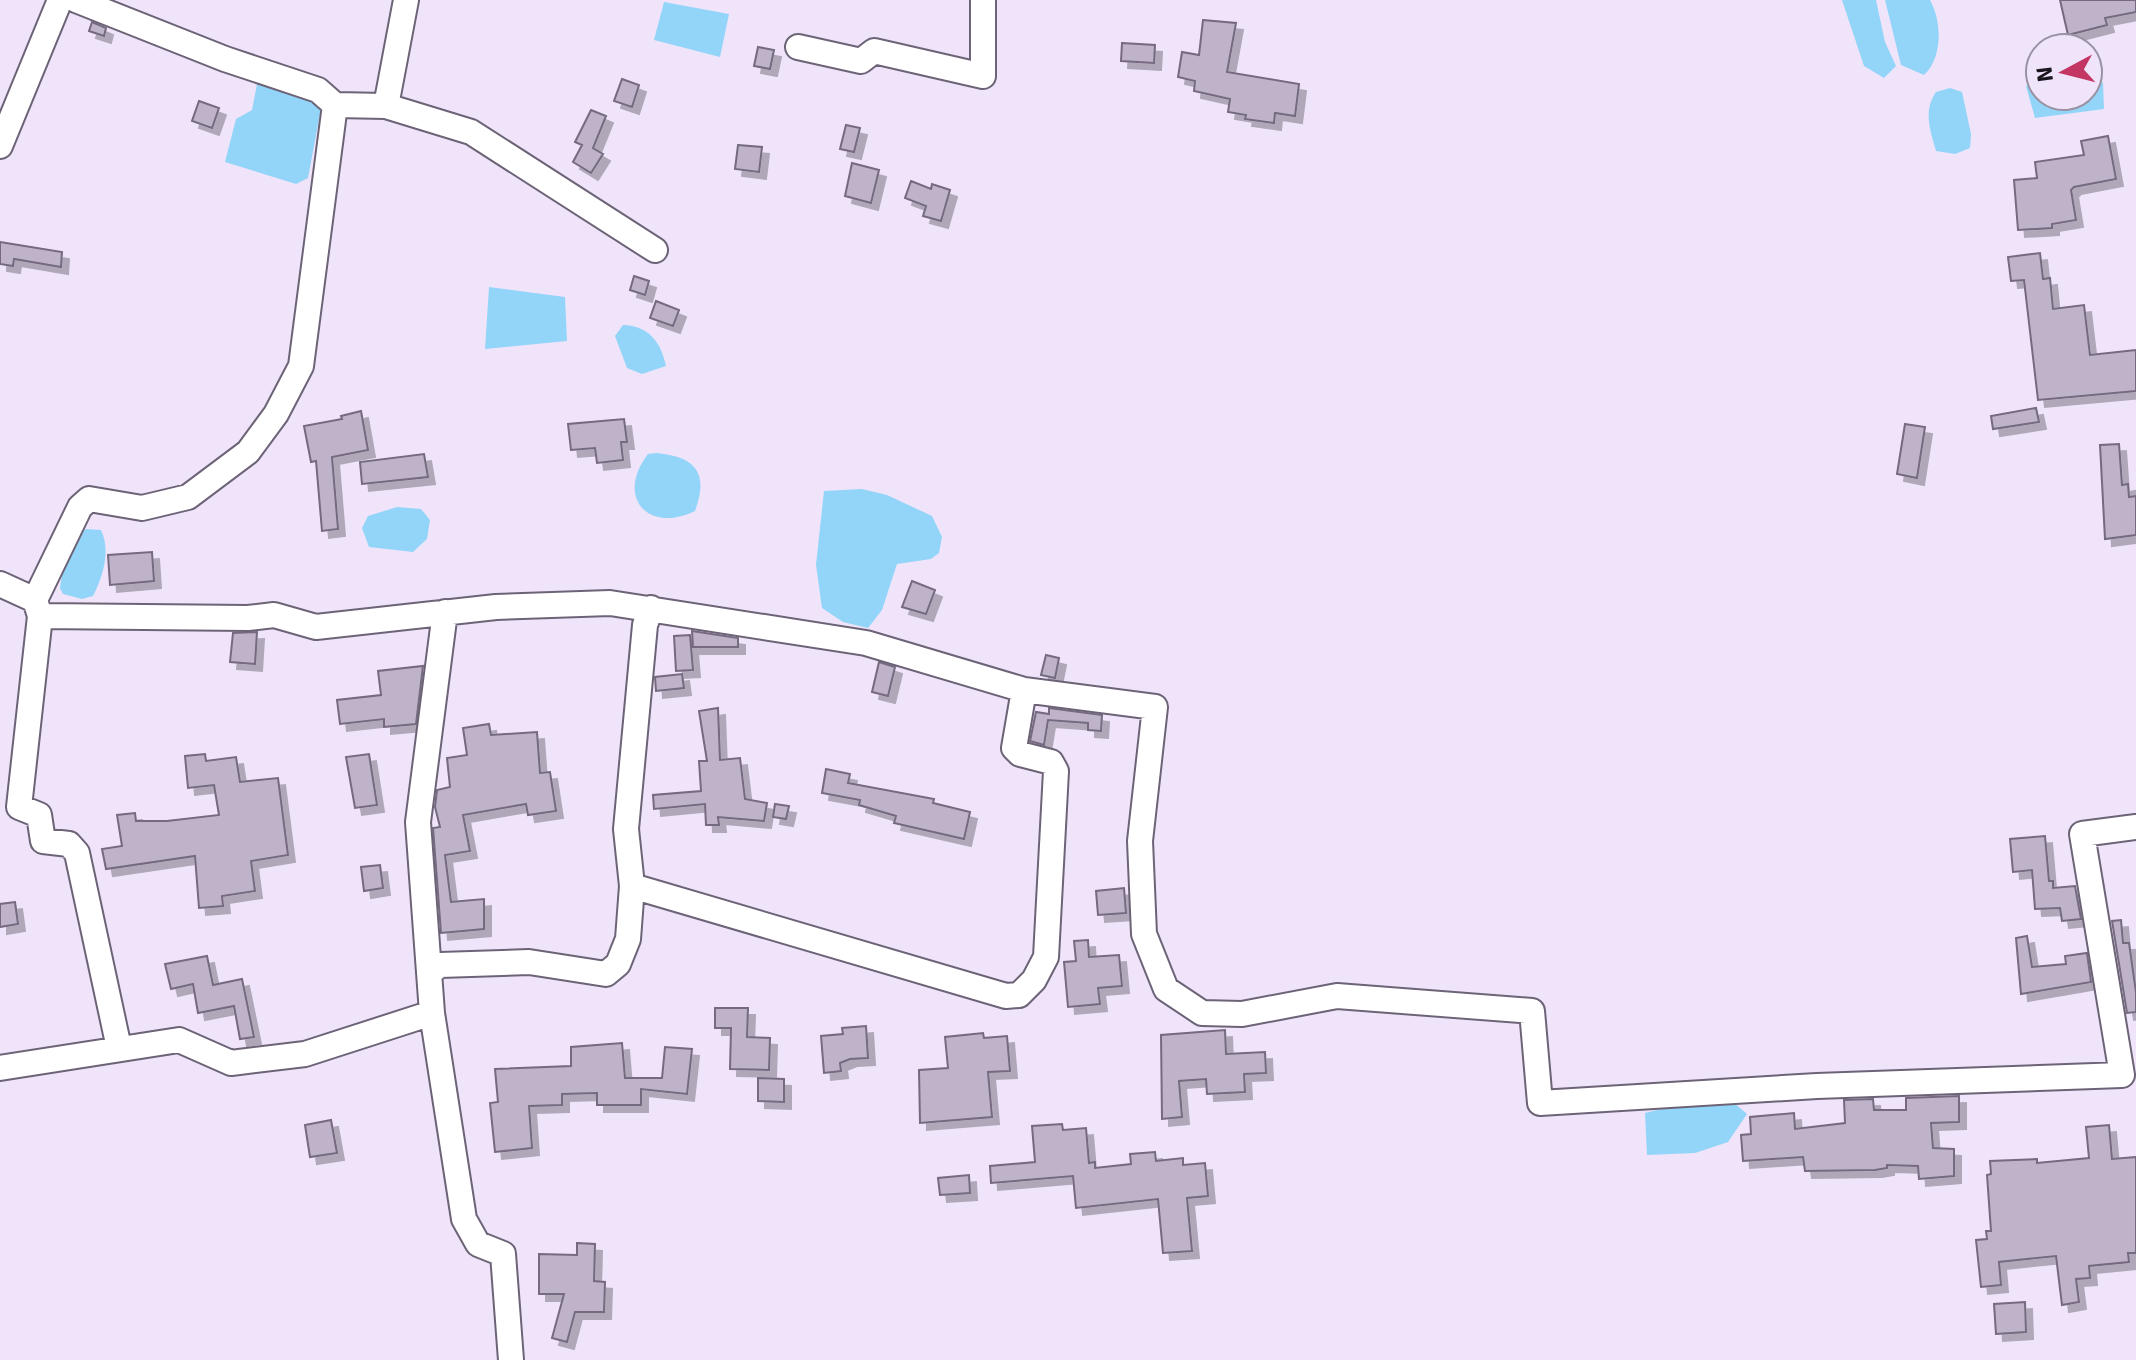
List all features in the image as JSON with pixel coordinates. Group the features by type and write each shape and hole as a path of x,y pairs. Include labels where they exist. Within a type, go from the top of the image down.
{"street":[{"path":"0,146 60,0"},
{"path":"76,0 225,59 318,90 335,105 386,106 471,132 655,250"},
{"path":"386,106 406,0"},
{"path":"798,47 861,61 874,51 983,76 983,0"},
{"path":"119,1048 77,853 69,844 43,841 39,815 19,807 37,608 80,507 89,499 142,508 188,497 248,452 276,414 301,366 335,105"},
{"path":"0,584 37,608 248,618 274,615 316,627 569,602 651,608 866,643 1024,690 1155,707 1140,856 1144,934 1166,989 1202,1013 1242,1014 1337,996 1532,1011 1540,1103 1817,1086 2122,1075 2082,834 2136,827"},
{"path":"429,973 440,965 529,962 606,974 613,971 628,939 632,886 626,829 645,625 651,608"},
{"path":"445,612 418,822 432,1013 464,1219 478,1244 503,1254 511,1360"},
{"path":"632,886 1006,996 1019,995 1034,980 1046,957 1056,771 1051,762 1020,754 1014,748 1024,690"},
{"path":"0,1068 179,1040 231,1063 305,1054 432,1013"}],"water":[{"path":"1842,0 1876,0 1885,42 1896,66 1884,78 1864,66"},
{"path":"1885,0 1930,0 1937,18 1939,39 1935,59 1924,75 1901,65"},
{"path":"664,2 729,14 720,57 654,40"},
{"path":"258,79 323,98 308,178 296,184 225,162 236,119 252,110"},
{"path":"1950,88 1962,92 1971,134 1970,148 1955,154 1936,151 1929,121 1930,106 1936,92"},
{"path":"2033,112 2081,112 2035,118"},
{"path":"489,287 565,297 567,341 485,349"},
{"path":"623,325 647,332 661,350 666,366 642,374 627,368 615,336"},
{"path":"648,454 681,458 696,469 700,486 695,511 663,518 642,507 636,497 635,484"},
{"path":"862,489 887,495 932,516 942,537 939,553 931,559 897,564 882,610 868,628 843,622 822,608 816,565 824,491"},
{"path":"397,507 421,509 430,520 427,539 413,552 369,547 362,528 368,516"},
{"path":"86,529 101,530 106,555 93,596 82,599 63,594 60,588 71,547"},
{"path":"1733,1102 1747,1114 1728,1142 1695,1153 1647,1155 1645,1113 1678,1105"}],"building":[{"path":"2060,0 2136,0 2136,12 2105,18 2107,25 2067,32"},
{"path":"1203,20 1236,23 1227,72 1299,84 1295,116 1275,113 1274,123 1245,119 1246,115 1228,112 1230,99 1194,91 1195,81 1178,77 1182,52 1199,55"},
{"path":"92,22 106,28 104,36 89,31"},
{"path":"1122,43 1155,45 1154,63 1121,61"},
{"path":"758,47 774,50 770,69 754,66"},
{"path":"622,79 639,85 632,107 614,101"},
{"path":"199,101 219,108 212,128 192,121"},
{"path":"591,110 606,116 593,148 603,154 591,173 573,162 582,145 575,142"},
{"path":"846,125 860,128 854,152 840,149"},
{"path":"2108,136 2116,179 2071,190 2076,220 2052,224 2052,228 2018,230 2014,180 2037,178 2035,162 2084,155 2081,141"},
{"path":"738,145 762,147 759,172 735,169"},
{"path":"852,163 879,170 871,203 845,196"},
{"path":"911,181 931,189 932,184 950,190 941,221 923,216 926,206 905,198"},
{"path":"0,242 62,252 61,267 14,259 13,266 0,264"},
{"path":"2040,253 2043,279 2050,278 2053,309 2084,305 2090,355 2136,350 2136,391 2038,400 2024,280 2011,281 2008,257"},
{"path":"634,276 649,281 645,295 630,290"},
{"path":"656,301 679,310 673,326 650,318"},
{"path":"2036,408 2039,422 1993,429 1991,416"},
{"path":"361,411 368,450 332,457 338,529 322,531 316,461 311,462 304,426 342,419 341,416"},
{"path":"624,419 627,442 621,442 623,460 597,463 595,448 571,450 568,424"},
{"path":"1905,424 1925,427 1917,478 1897,474"},
{"path":"2119,444 2122,485 2128,484 2129,497 2136,496 2136,535 2105,539 2100,445"},
{"path":"424,454 428,477 362,484 360,462"},
{"path":"152,552 154,581 110,585 108,555"},
{"path":"912,581 935,590 926,614 902,607"},
{"path":"692,631 738,638 738,647 693,647"},
{"path":"257,632 255,664 230,662 233,633"},
{"path":"690,635 693,670 676,671 674,636"},
{"path":"1046,655 1059,658 1055,678 1041,675"},
{"path":"879,662 895,667 888,696 872,692"},
{"path":"423,666 416,724 384,727 384,719 340,724 337,700 381,695 378,671"},
{"path":"682,674 684,688 656,691 655,677"},
{"path":"718,708 720,760 740,758 745,799 767,803 764,821 718,817 719,825 706,825 705,804 654,809 653,795 701,791 699,761 707,761 699,711"},
{"path":"1049,708 1102,715 1101,731 1088,730 1088,723 1048,720 1044,745 1030,741 1036,712 1049,714"},
{"path":"489,724 491,735 537,732 540,773 550,772 556,811 528,815 526,804 463,815 470,851 445,855 451,902 484,899 484,929 441,933 433,828 440,827 435,807 437,790 450,787 447,758 467,755 463,728"},
{"path":"205,754 206,761 236,757 240,782 278,778 288,855 251,861 255,891 222,896 223,906 199,908 195,856 106,869 102,849 122,846 117,815 135,813 136,821 167,821 219,815 214,785 188,788 185,756"},
{"path":"369,754 377,805 355,808 346,757"},
{"path":"826,769 850,774 848,783 934,799 933,803 970,812 964,839 894,823 896,816 859,805 860,800 822,793"},
{"path":"775,804 789,806 786,819 773,817"},
{"path":"2045,836 2049,881 2053,881 2053,888 2075,886 2081,919 2062,921 2060,908 2035,909 2032,870 2013,872 2010,839"},
{"path":"380,865 383,888 364,891 361,867"},
{"path":"1124,888 1126,913 1098,915 1096,891"},
{"path":"15,902 18,924 0,927 0,904"},
{"path":"2121,920 2123,943 2129,943 2136,1012 2127,1013 2112,921"},
{"path":"2027,936 2032,967 2066,964 2065,956 2087,953 2091,982 2021,994 2016,938"},
{"path":"1088,940 1089,957 1119,955 1122,986 1098,988 1100,1004 1068,1007 1064,962 1076,961 1074,941"},
{"path":"207,956 213,985 242,979 254,1037 240,1039 234,1006 198,1013 193,984 171,989 165,964"},
{"path":"715,1008 748,1008 747,1037 770,1038 769,1070 730,1069 731,1028 715,1028"},
{"path":"866,1026 868,1058 850,1059 840,1063 841,1071 824,1073 821,1036 843,1034 842,1028"},
{"path":"1225,1030 1226,1054 1265,1052 1266,1073 1244,1074 1245,1092 1207,1094 1206,1079 1179,1081 1182,1117 1162,1119 1161,1035"},
{"path":"983,1033 984,1038 1007,1036 1010,1071 988,1072 992,1117 920,1123 919,1070 948,1068 945,1037"},
{"path":"622,1043 625,1078 662,1078 665,1047 692,1049 687,1094 641,1089 641,1105 597,1105 597,1093 562,1094 562,1105 529,1106 532,1148 495,1152 490,1103 498,1102 495,1069 571,1066 571,1047"},
{"path":"758,1078 784,1079 784,1102 758,1101"},
{"path":"1959,1096 1959,1122 1931,1123 1933,1148 1954,1149 1954,1176 1919,1179 1918,1166 1805,1171 1803,1157 1743,1161 1741,1135 1751,1134 1750,1117 1794,1113 1795,1129 1845,1123 1844,1100 1873,1099 1874,1110 1906,1110 1906,1098"},
{"path":"331,1120 337,1153 310,1157 305,1125"},
{"path":"1062,1124 1063,1130 1086,1128 1089,1163 1095,1162 1095,1168 1131,1164 1130,1154 1155,1152 1156,1161 1183,1158 1183,1165 1205,1163 1208,1196 1187,1198 1192,1251 1163,1253 1158,1199 1076,1208 1073,1176 991,1183 990,1166 1035,1162 1032,1126"},
{"path":"2109,1125 2112,1159 2136,1157 2136,1253 2128,1253 2129,1262 2089,1266 2090,1278 2076,1279 2079,1302 2062,1305 2056,1256 1999,1262 2001,1285 1981,1287 1976,1240 1987,1239 1986,1231 1991,1231 1987,1175 1991,1174 1990,1161 2037,1159 2037,1163 2089,1158 2086,1127"},
{"path":"969,1175 970,1193 940,1195 938,1178"},
{"path":"577,1243 595,1244 594,1281 605,1282 604,1312 575,1312 567,1342 552,1338 564,1294 539,1294 539,1254 577,1255"},
{"path":"2025,1302 2026,1332 1996,1334 1994,1304"}]}
